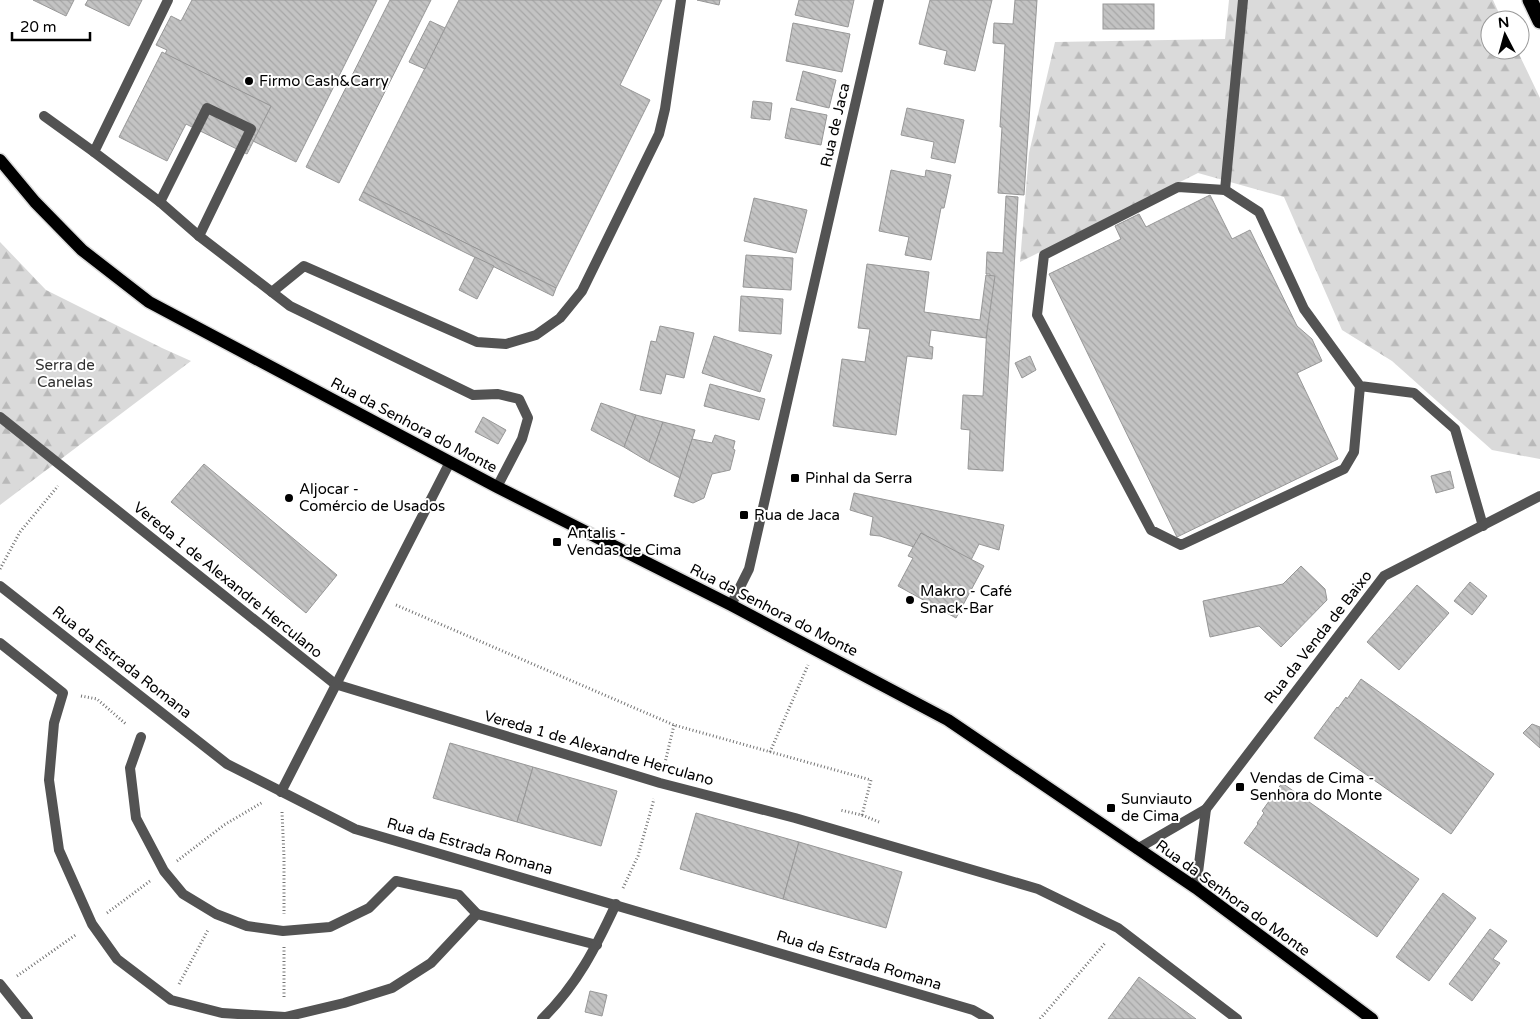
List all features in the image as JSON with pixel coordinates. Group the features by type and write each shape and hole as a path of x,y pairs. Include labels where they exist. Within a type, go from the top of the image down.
{"highway":[{"path":"1530,0 1540,21"}],"main road":[{"name":"Rua da Senhora do Monte","path":"0,160 34,202 82,250 149,302 497,487 731,605 948,720 1196,888 1372,1019"}],"street":[{"path":"94,152 168,0"},
{"path":"272,292 304,266 476,342 506,344 536,335 552,324 560,318 582,291 659,134 681,0"},
{"name":"Rua de Jaca","path":"731,605 749,568 879,0"},
{"path":"1225,190 1243,0"},
{"path":"160,202 207,108 250,129 199,236"},
{"path":"44,116 160,202 199,236 290,306 473,394 498,394 519,399 528,418 522,439 497,487"},
{"path":"1178,187 1225,190 1258,212 1304,309 1360,386 1354,452 1344,469 1180,545 1151,530 1036,315 1044,255 1178,187"},
{"path":"1360,386 1414,393 1455,430 1483,526"},
{"name":"Vereda 1 de Alexandre Herculano","path":"0,417 335,684 658,788 795,818 1038,889 1118,928 1237,1019"},
{"path":"280,792 450,462"},
{"name":"Rua da Venda de Baixo","path":"1206,809 1384,576 1540,496"},
{"name":"Rua da Estrada Romana","path":"0,586 227,764 355,829 973,1010 989,1019"},
{"path":"0,643 62,693 54,723 49,780 60,850 92,924 117,960 171,1000 222,1013 284,1017 344,1003 392,988 431,963 477,914"},
{"path":"141,737 130,768 136,818 164,871 183,894 216,914 246,926 283,931 330,927 369,908 396,881 459,895 477,914 597,946"},
{"path":"1137,849 1206,809"},
{"path":"1196,888 1206,809"},
{"path":"542,1019 559,1002 597,946 616,904"},
{"path":"1,985 28,1019"}],"path":[{"path":"0,569 20,532 70,472"},
{"path":"380,598 674,725 871,780 862,815"},
{"path":"770,752 815,649"},
{"path":"62,693 97,699 141,737"},
{"path":"616,904 638,856 674,725"},
{"path":"1,985 92,924 224,825 280,792 284,857 284,1017"},
{"path":"837,809 868,816"},
{"path":"171,1000 216,914"},
{"path":"1040,1019 1118,928"}],"green space":[{"path":"1229,0 1493,0 1498,10 1480,10 1480,60 1522,60 1540,98 1540,459 1492,450 1392,361 1342,330 1284,197 1198,173 1020,262 1029,153 1055,42 1225,39"},
{"name":"Serra de Canelas","path":"0,242 46,290 191,361 0,505"}],"building":[{"path":"33,0 74,0 66,16"},
{"path":"88,0 142,0 129,26 85,5"},
{"path":"192,0 377,0 296,162 253,141 271,106 165,54 167,50 156,45 171,16 181,21"},
{"path":"390,0 431,0 339,183 306,167"},
{"path":"459,0 662,0 620,85 650,100 556,288 363,192"},
{"path":"697,0 720,0 719,5"},
{"path":"799,0 854,0 848,27 795,15"},
{"path":"930,0 992,0 975,71 944,64 947,51 919,44"},
{"path":"1015,0 1037,0 1024,195 998,193 1005,44 993,43 994,23 1013,24"},
{"path":"1103,4 1154,4 1154,29 1103,29"},
{"path":"430,21 445,28 425,69 409,62"},
{"path":"793,23 850,34 842,72 786,61"},
{"path":"162,52 271,106 247,154 186,124 167,161 119,137"},
{"path":"803,71 836,80 829,108 796,100"},
{"path":"753,101 772,103 770,120 751,118"},
{"path":"791,108 827,115 821,145 785,138"},
{"path":"907,108 964,120 955,163 931,158 934,142 901,135"},
{"path":"891,170 925,177 926,170 951,175 944,208 941,208 931,260 905,255 909,237 879,231"},
{"path":"363,192 556,288 553,296 359,200"},
{"path":"1210,195 1232,239 1250,230 1297,326 1312,339 1322,361 1297,373 1338,459 1177,537 1049,274 1121,239 1115,226 1139,214 1146,227"},
{"path":"1006,196 1018,197 1003,471 968,469 970,430 961,429 963,395 983,396 990,274 986,274 987,252 1003,253"},
{"path":"754,198 807,210 796,253 744,241"},
{"path":"746,255 793,258 791,290 743,287"},
{"path":"475,257 494,266 477,299 459,290"},
{"path":"867,264 929,272 924,312 980,320 986,275 995,276 986,338 931,330 929,346 933,347 932,359 907,356 896,435 833,426 842,359 865,362 870,329 858,328"},
{"path":"741,296 783,299 781,334 739,331"},
{"path":"660,326 694,333 684,378 666,374 661,394 640,390 651,341 656,342"},
{"path":"714,336 772,355 760,392 702,373"},
{"path":"1030,356 1036,370 1022,378 1015,363"},
{"path":"710,384 765,399 759,420 704,406"},
{"path":"601,403 636,415 624,447 591,430"},
{"path":"636,415 663,422 649,462 624,447"},
{"path":"483,417 506,430 498,444 475,432"},
{"path":"663,422 695,430 680,478 649,462"},
{"path":"715,435 735,441 733,449 735,450 730,470 712,474 704,498 693,503 674,496 692,439 712,443"},
{"path":"204,464 337,575 306,613 171,502"},
{"path":"1450,471 1454,488 1436,493 1431,476"},
{"path":"854,493 1004,525 999,550 979,544 971,560 921,533 914,547 880,536 870,535 873,517 850,510"},
{"path":"921,533 984,566 956,618 898,586 913,558 908,556"},
{"path":"1301,566 1325,589 1327,600 1281,647 1259,626 1210,637 1203,601 1283,584"},
{"path":"1470,582 1487,596 1472,615 1454,601"},
{"path":"1417,585 1449,613 1399,670 1367,642"},
{"path":"1361,679 1494,774 1451,834 1314,738 1337,707 1346,697 1347,699"},
{"path":"1532,724 1540,727 1540,748 1523,733"},
{"path":"450,743 533,767 517,822 433,798"},
{"path":"533,767 617,791 601,846 517,822"},
{"path":"1282,783 1419,879 1377,937 1244,843 1258,824 1264,813 1262,811"},
{"path":"696,813 799,842 783,899 680,869"},
{"path":"799,842 902,872 886,928 783,899"},
{"path":"1443,893 1476,918 1429,981 1396,957"},
{"path":"1490,929 1507,941 1493,959 1500,963 1472,1001 1449,984"},
{"path":"1139,977 1196,1019 1108,1019"},
{"path":"590,991 607,995 602,1016 585,1012"}],"place":[{"name":"Firmo Cash&Carry","path":"249,81"},
{"name":"Pinhal da Serra","path":"795,478"},
{"name":"Aljocar - Comércio de Usados","path":"289,498"},
{"name":"Rua de Jaca","path":"744,515"},
{"name":"Antalis - Vendas de Cima","path":"557,542"},
{"name":"Makro - Café Snack-Bar","path":"910,600"},
{"name":"Vendas de Cima - Senhora do Monte","path":"1240,787"},
{"name":"Sunviauto de Cima","path":"1111,808"}]}
